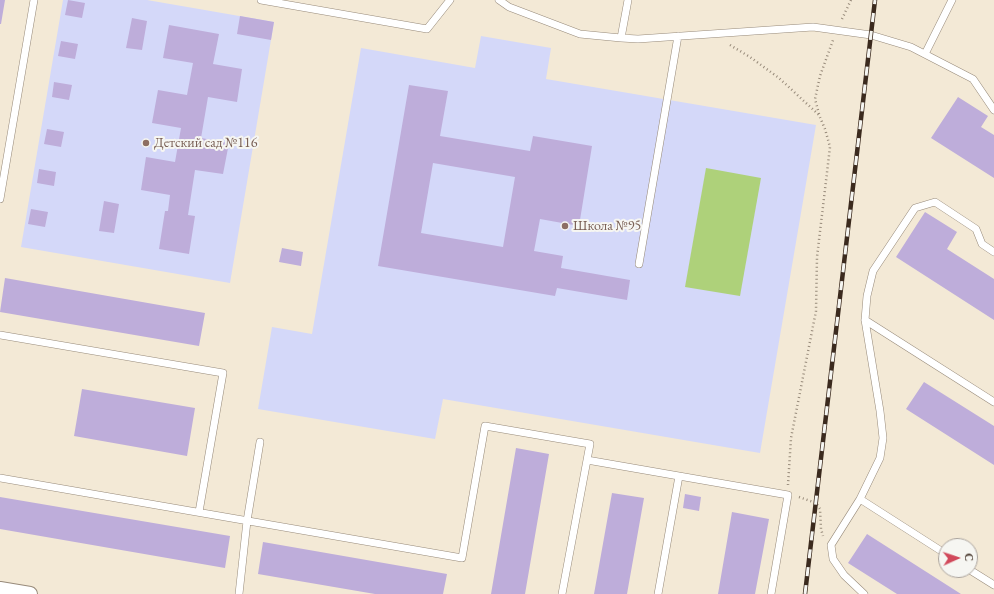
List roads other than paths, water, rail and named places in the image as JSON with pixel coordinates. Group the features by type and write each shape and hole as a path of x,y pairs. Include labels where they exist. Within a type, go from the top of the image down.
{"street":[{"path":"0,589 30,594"}],"lane":[{"path":"0,199 4,154 34,0"},
{"path":"261,0 428,29 450,0"},
{"path":"499,0 509,7 580,34 621,38 638,39 813,27 871,35 911,47 973,79 994,110"},
{"path":"621,38 628,0"},
{"path":"925,54 952,0"},
{"path":"639,264 678,36"},
{"path":"864,594 844,575 833,559 831,545 860,499 880,458 883,438 865,320 867,296 873,271 915,208 935,202 976,229 982,244 994,252"},
{"path":"865,320 994,402"},
{"path":"0,335 223,374 199,512"},
{"path":"0,478 462,558 485,426 590,444 562,594"},
{"path":"239,594 247,521 260,442"},
{"path":"587,460 788,495 771,594"},
{"path":"658,594 679,476"},
{"path":"860,499 938,549"},
{"path":"978,575 994,585"}],"railway":[{"path":"805,594 875,0"}],"place":[{"name":"Детский сад №116","path":"146,143"},
{"name":"Школа №95","path":"565,226"}]}
